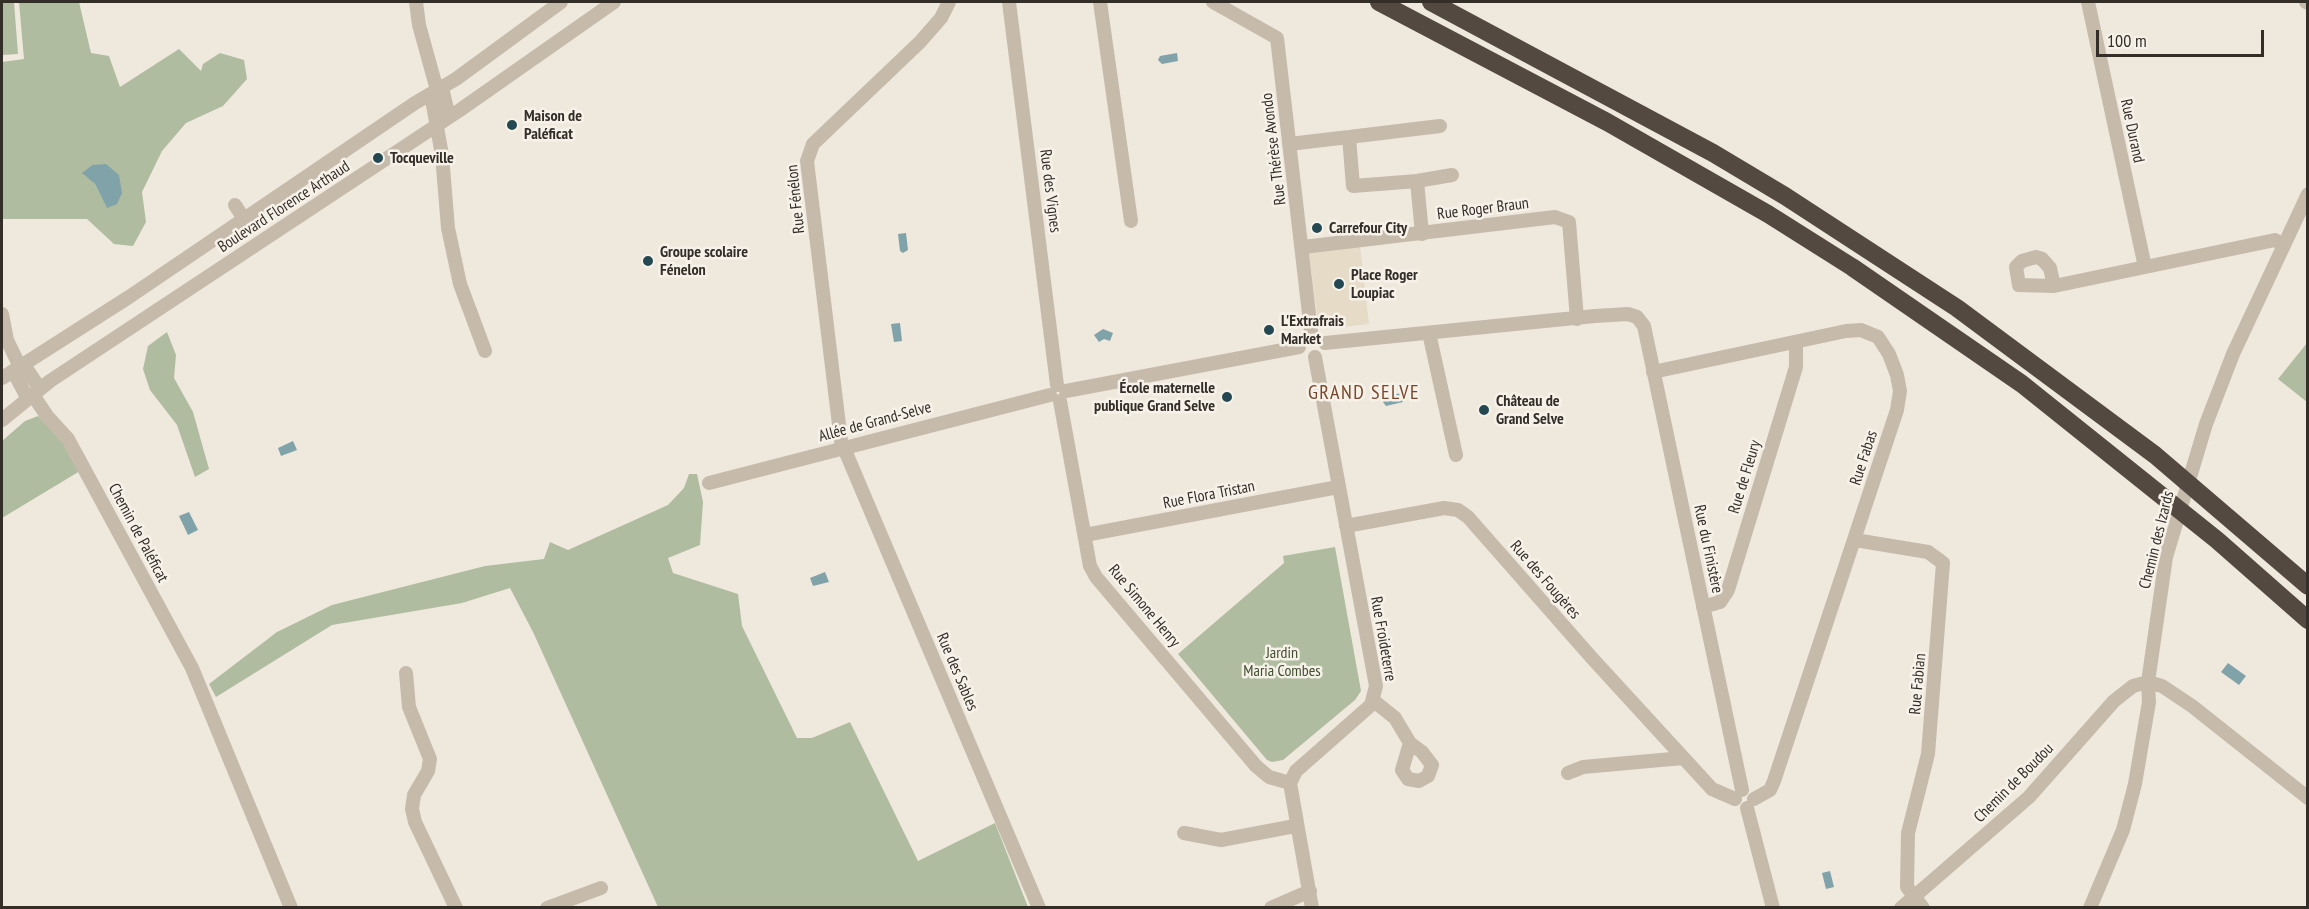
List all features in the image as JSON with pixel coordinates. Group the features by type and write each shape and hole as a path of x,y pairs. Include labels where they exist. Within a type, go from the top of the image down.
{"highway":[{"path":"1379,2 1607,122 1768,214 1852,267 2022,384 2217,540 2307,620"},
{"path":"1431,2 1703,148 1884,259 2103,414 2201,493 2307,572"},
{"path":"2201,493 2307,586"},
{"path":"2217,540 2307,633"}],"street":[{"path":"416,2 421,35 437,90 449,117"},
{"name":"Boulevard Florence Arthaud","path":"15,370 437,90 561,2"},
{"name":"Boulevard Florence Arthaud","path":"2,420 33,394 436,126 614,2"},
{"name":"Rue Fénélon","path":"844,449 807,161 808,150 920,42 941,18 949,2"},
{"name":"Rue des Vignes","path":"1010,2 1058,393"},
{"path":"1100,2 1131,221"},
{"name":"Rue Thérèse Avondo","path":"1213,2 1277,38 1311,331"},
{"name":"Rue Durand","path":"2088,2 2145,267"},
{"path":"437,90 436,126 442,155 448,228 460,284 485,351"},
{"path":"1289,144 1440,126"},
{"path":"1349,137 1353,186 1416,181 1452,175"},
{"path":"1416,181 1422,234"},
{"name":"Chemin des Izards","path":"2090,908 2123,830 2135,784 2149,702 2148,682 2166,557 2217,393 2307,194"},
{"path":"235,205 244,219"},
{"name":"Rue Roger Braun","path":"1303,247 1555,217 1569,222 1577,319"},
{"path":"2054,286 2275,240 2284,245"},
{"path":"2,314 15,370"},
{"name":"Rue du Finistère","path":"1577,319 1628,314 1636,317 1644,326 1745,799 1773,908"},
{"path":"1325,343 1577,319"},
{"path":"1311,331 1320,334 1325,343 1323,352 1315,357 1305,355 1299,347 1301,337 1311,331"},
{"name":"Rue Fabas","path":"1653,372 1846,331 1870,332 1878,337 1889,354 1897,375 1900,391 1897,410 1774,781 1770,790 1745,799"},
{"path":"1429,333 1456,455"},
{"name":"Rue de Fleury","path":"1703,607 1720,602 1728,590 1796,367 1796,342"},
{"name":"Allée de Grand-Selve","path":"710,483 1058,393 1299,347"},
{"name":"Rue Froideterre","path":"1290,783 1296,771 1368,709 1374,701 1376,686 1315,357"},
{"name":"Chemin de Paléficat","path":"15,370 47,416 68,439 192,668 291,908"},
{"name":"Rue Simone Henry","path":"1058,393 1090,566 1256,766 1269,777 1290,783"},
{"name":"Rue des Sables","path":"844,449 1040,908"},
{"name":"Rue Flora Tristan","path":"1085,535 1338,487"},
{"name":"Rue des Fougères","path":"1346,526 1444,508 1458,510 1468,516 1712,789 1745,799"},
{"name":"Rue Fabian","path":"1855,540 1928,552 1943,563 1928,754 1908,833 1907,887 1918,902"},
{"path":"406,673 409,708 430,759 428,771 414,795 412,809 415,822 456,908"},
{"path":"2148,682 2162,686 2192,706 2307,798"},
{"name":"Chemin de Boudou","path":"1900,908 1918,902 2029,797 2123,693 2148,682"},
{"path":"1374,701 1395,718 1410,743"},
{"path":"1568,773 1583,767 1683,758"},
{"path":"1290,783 1295,826 1312,908"},
{"path":"1184,833 1221,840 1295,826"},
{"path":"547,908 573,896 586,902 601,888"},
{"path":"1271,908 1310,891"}],"green space":[{"path":"2,2 14,2 18,54 2,55"},
{"path":"19,2 79,2 91,53 109,56 120,87 179,49 201,71 203,64 220,53 244,60 247,79 223,106 186,123 162,151 142,192 146,222 133,246 114,244 87,219 2,219 2,62 24,59","holes":["92,165 107,207 95,184 83,173"]},
{"path":"167,332 176,355 174,378 193,412 209,469 195,477 177,425 150,390 143,369 148,346"},
{"path":"2307,343 2307,402 2278,379"},
{"path":"38,416 64,439 80,471 2,518 2,441 25,421"},
{"path":"689,474 697,474 703,502 700,545 668,558 673,573 738,594 742,626 797,738 812,738 850,722 918,861 995,823 1028,907 658,907 533,632 510,588 462,603 332,625 216,697 209,684 277,632 332,605 485,566 544,559 550,542 568,550 668,505 684,488"},
{"name":"Jardin Maria Combes","path":"1335,547 1361,691 1355,700 1283,760 1272,762 1267,760 1178,654 1284,563 1283,556"}],"shaded area":[{"name":"Place Roger Loupiac","path":"1360,246 1369,324 1335,328 1317,316 1309,252"}],"water":[{"path":"1177,53 1178,61 1162,64 1158,60 1160,56"},
{"path":"106,164 119,175 122,193 117,204 107,208 95,184 82,173 92,165"},
{"path":"906,233 908,250 903,253 900,251 898,234"},
{"path":"900,323 902,341 894,342 891,324"},
{"path":"1103,329 1113,333 1110,341 1104,339 1099,342 1094,335"},
{"path":"1401,393 1403,402 1386,406 1383,402 1384,397"},
{"path":"293,441 297,450 281,456 278,448"},
{"path":"189,512 198,530 188,535 179,516"},
{"path":"825,572 829,582 813,586 810,578"},
{"path":"2228,663 2246,676 2239,685 2221,672"},
{"path":"1830,871 1834,887 1826,889 1822,873"}],"place":[{"name":"Maison de Paléficat","path":"512,125"},
{"name":"Tocqueville","path":"378,158"},
{"name":"Carrefour City","path":"1317,228"},
{"name":"Groupe scolaire Fénelon","path":"648,261"},
{"name":"Place Roger Loupiac","path":"1339,284"},
{"name":"L'Extrafrais Market","path":"1269,330"},
{"name":"École maternelle publique Grand Selve","path":"1227,397"},
{"name":"Château de Grand Selve","path":"1484,410"}],"district":[{"name":"GRAND SELVE","path":"1364,393"}]}
